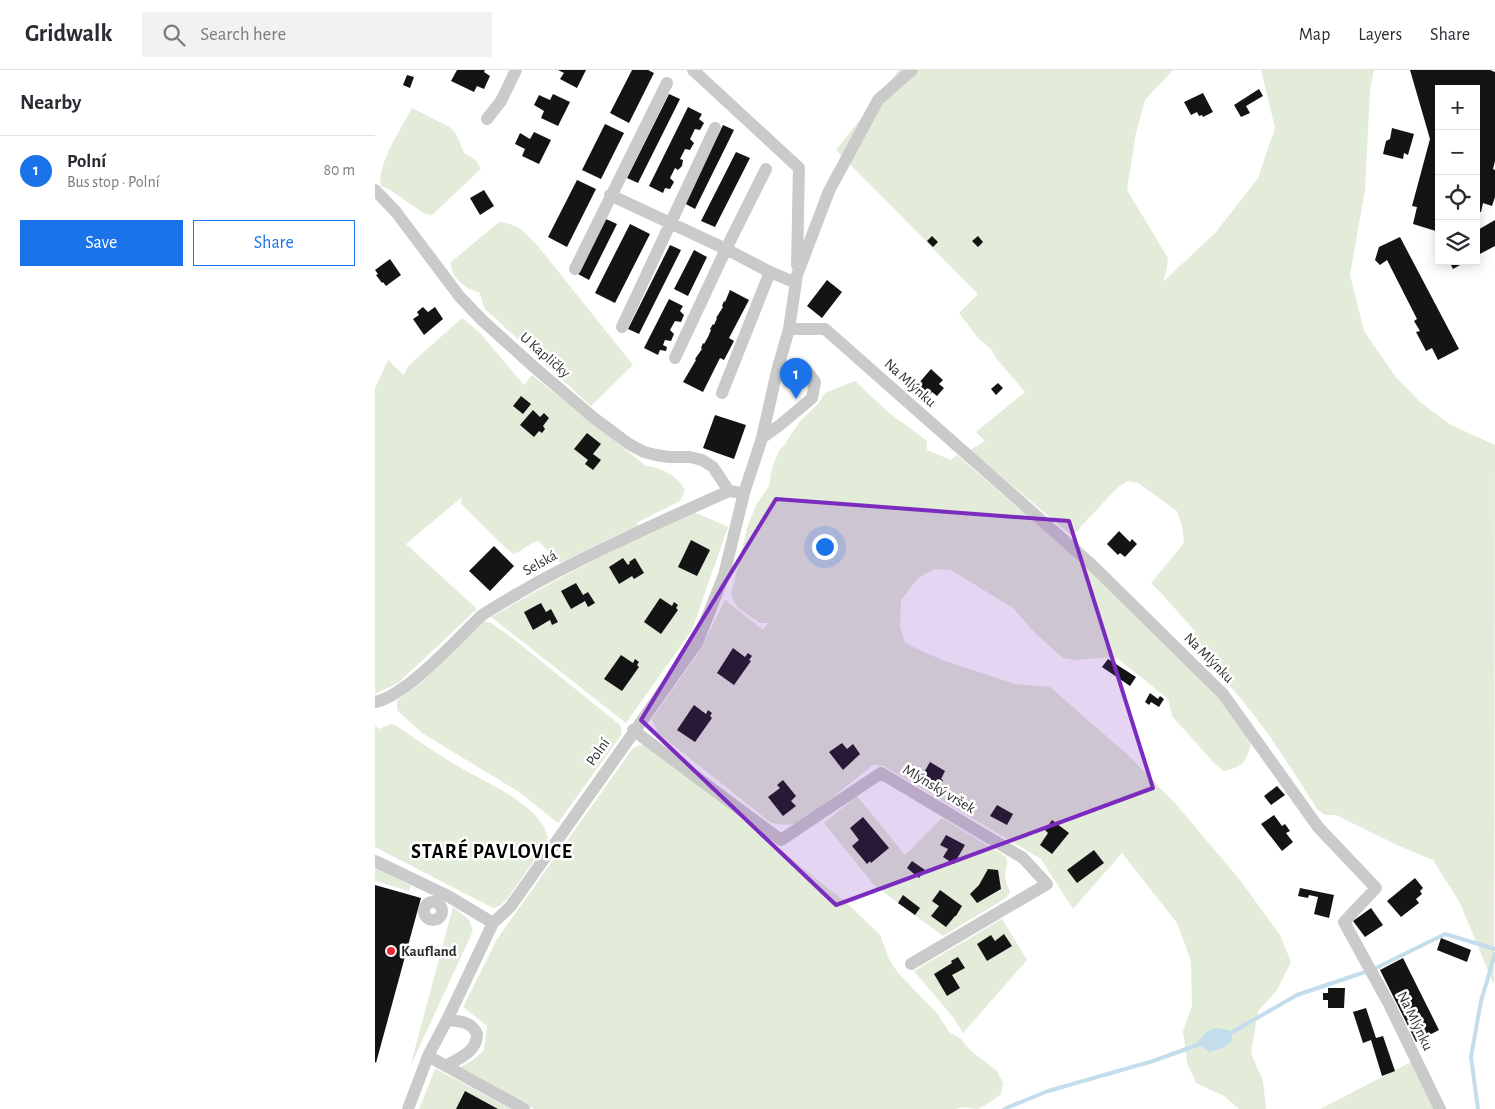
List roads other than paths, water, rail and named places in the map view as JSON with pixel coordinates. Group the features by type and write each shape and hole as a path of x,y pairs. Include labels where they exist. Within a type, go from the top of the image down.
{"street":[{"path":"487,118 501,101 516,70"},
{"path":"610,195 770,272 797,279 799,168 693,70"},
{"name":"Polní","path":"408,1109 428,1056 493,923 510,907 633,730 697,643 724,575 744,493 761,438 789,329 797,279 829,191 878,100 912,70"},
{"path":"575,269 667,83"},
{"path":"622,327 715,128"},
{"path":"675,358 766,169"},
{"name":"U Kapličky","path":"375,190 396,212 460,297 482,320 541,374 629,444 644,452 656,455 702,460 713,467 729,491"},
{"path":"722,393 770,272"},
{"name":"Na Mlýnku","path":"789,329 825,329 1092,565 1223,694 1318,826 1376,888 1344,922 1388,1002 1440,1109"},
{"path":"761,438 781,425 811,398 815,382 807,371 777,371"},
{"path":"729,491 744,493"},
{"name":"Selská","path":"375,702 389,697 414,680 481,616 493,608 563,568 729,491"},
{"name":"Mlýnský vršek","path":"633,730 781,840 881,773 1023,858 1047,884 911,964"},
{"path":"375,861 448,896 493,923"},
{"path":"446,1066 468,1053 477,1043 476,1031 471,1025 462,1021 447,1020"},
{"path":"428,1056 524,1109"}],"water":[{"path":"1216,1028 1228,1030 1232,1033 1232,1041 1223,1048 1209,1052 1197,1043 1206,1032"}],"waterway":[{"path":"1229,1034 1297,995 1374,969 1445,934 1495,949"},
{"path":"1478,1109 1471,1057 1481,1001 1495,954"},
{"path":"1004,1109 1048,1091 1153,1061 1203,1043"}],"place":[{"name":"Polní","path":"796,399"},
{"name":"Kaufland","path":"391,951"}],"district":[{"name":"STARÉ PAVLOVICE","path":"492,852"}]}
